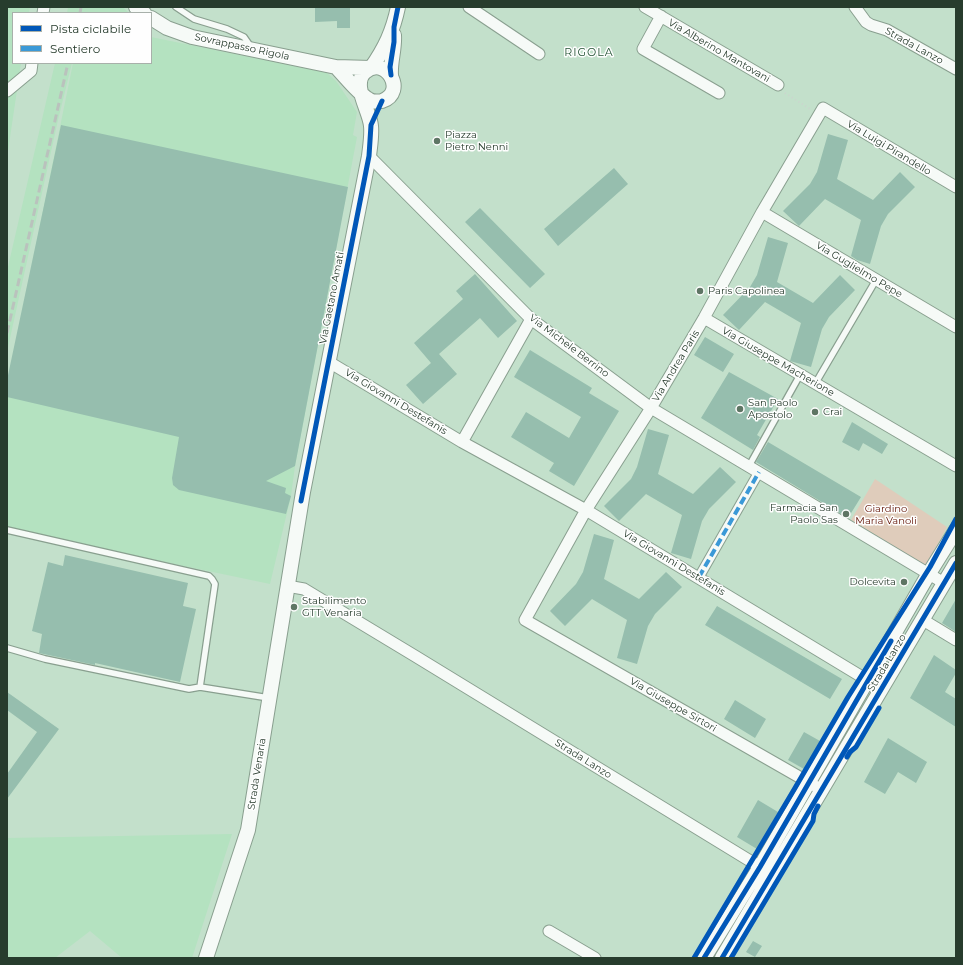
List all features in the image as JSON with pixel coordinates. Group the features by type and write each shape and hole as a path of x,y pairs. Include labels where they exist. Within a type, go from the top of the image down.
{"street":[{"path":"391,75 390,67 394,42 394,27 398,7"},
{"path":"469,7 539,54"},
{"name":"Via Alberino Mantovani","path":"645,7 778,85"},
{"name":"Strada Lanzo","path":"855,7 866,22 887,30 956,69"},
{"name":"Via Alberino Mantovani","path":"661,16 643,49 719,93"},
{"name":"Sovrappasso Rigola","path":"152,19 167,28 183,34 336,67"},
{"path":"336,67 371,68 382,68 391,75 394,80 394,86 389,97 382,101 373,102 362,94 359,85 362,75 371,68 384,49 394,27"},
{"path":"7,91 32,67"},
{"name":"Via Gaetano Amati","path":"336,67 362,94 371,125"},
{"name":"Via Gaetano Amati","path":"301,501 369,156 371,125 382,101"},
{"name":"Via Luigi Pirandello","path":"821,111 956,187"},
{"name":"Via Andrea Paris","path":"525,620 586,510 651,408 704,318 762,212 821,111"},
{"name":"Via Michele Berrino","path":"369,156 531,319 651,408 944,583"},
{"name":"Via Guglielmo Pepe","path":"762,212 956,327"},
{"name":"Via Giuseppe Macherione","path":"704,318 956,466"},
{"path":"462,442 531,319"},
{"name":"Via Giovanni Destefanis","path":"329,362 462,442 586,510 882,689"},
{"path":"699,577 759,472"},
{"name":"Strada Venaria","path":"206,958 248,830 301,501"},
{"name":"Strada Lanzo","path":"704,958 760,867 928,574 956,530"},
{"name":"Strada Lanzo","path":"722,958 956,563"},
{"name":"Strada Lanzo","path":"287,586 304,589 469,688 772,874"},
{"name":"Via Giuseppe Sirtori","path":"525,620 822,790"},
{"path":"923,620 956,640"},
{"path":"549,931 595,958"}],"lane":[{"path":"176,7 194,19 227,29 244,37 245,48"},
{"path":"815,384 876,280"},
{"path":"749,466 800,375"},
{"path":"7,530 209,576 214,584 200,687"},
{"path":"7,648 45,659 190,689 200,687 269,698"}],"path":[{"path":"778,85 782,91 821,111"}],"shaded area":[{"path":"7,7 30,7 29,12 12,12 12,64 21,64 7,158"},
{"path":"68,7 123,7 128,12 67,12"},
{"path":"152,37 327,73 336,81 357,112 353,135 357,137 295,466 291,496 270,584 7,529 7,388 73,64 152,64"},
{"path":"55,64 72,64 7,352 7,271"},
{"path":"232,834 192,958 122,958 90,931 55,958 7,958 7,838"}],"green space":[{"name":"Giardino Maria Vanoli","path":"875,479 947,527 926,566 851,520"}],"building":[{"path":"350,7 350,28 337,28 337,21 315,22 315,8"},
{"path":"61,125 348,187 295,466 266,481 286,488 285,493 291,496 286,514 179,490 173,485 172,478 179,437 7,397 7,380"},
{"path":"828,134 848,140 837,179 873,200 900,172 915,187 888,214 881,226 870,264 857,260 851,256 861,220 825,199 799,226 783,211 810,184 817,172"},
{"path":"614,168 628,184 558,246 544,229"},
{"path":"480,208 545,274 530,288 465,222"},
{"path":"768,237 788,243 777,282 813,303 840,275 855,290 829,317 822,329 811,367 790,361 801,323 765,302 739,330 723,315 750,287 757,275"},
{"path":"475,274 517,321 498,338 480,318 439,354 457,374 423,404 406,385 431,363 414,343 463,299 456,291"},
{"path":"705,337 734,354 723,372 694,355"},
{"path":"530,350 592,388 589,393 619,411 574,486 549,471 554,463 511,437 526,412 569,438 581,417 514,377"},
{"name":"San Paolo Apostolo","path":"729,372 778,399 757,435 760,437 753,450 701,418"},
{"path":"852,422 888,444 882,454 863,443 859,451 842,442"},
{"path":"648,429 669,435 658,474 693,494 720,467 736,482 709,509 702,521 691,559 671,553 682,515 646,494 619,521 604,506 631,479 637,467"},
{"path":"768,442 861,497 848,518 756,462"},
{"path":"594,534 614,540 604,579 639,599 666,572 682,587 655,614 648,626 637,664 617,658 627,620 592,599 565,626 550,611 576,584 583,572"},
{"path":"65,555 188,583 183,606 196,609 180,682 95,663 95,665 39,653 42,634 32,631 48,562 63,566"},
{"path":"956,599 956,632 942,623"},
{"path":"717,606 842,679 830,699 705,625"},
{"path":"934,655 956,670 956,673 945,692 956,699 956,727 910,698"},
{"path":"7,692 59,729 7,799 7,774 37,732 7,710"},
{"path":"735,700 766,719 755,738 724,719"},
{"path":"804,732 820,741 804,769 788,760"},
{"path":"888,738 927,762 916,783 898,772 885,794 864,782"},
{"path":"758,800 778,812 757,849 737,837"},
{"path":"753,941 762,946 755,957 746,952"}],"railway":[{"path":"80,12 81,7"},
{"path":"7,333 68,64"}],"marked path":[{"path":"699,577 759,472"}],"cycle path":[{"path":"391,75 390,67 394,42 394,27 398,7"},
{"path":"301,501 369,156 371,125 382,101"},
{"path":"694,958 848,697 930,567 956,519"},
{"path":"722,958 956,563"},
{"path":"704,958 760,867 891,641"},
{"path":"847,757 856,747 879,708"},
{"path":"731,958 813,821 814,814 818,806"}],"place":[{"name":"Piazza Pietro Nenni","path":"437,141"},
{"name":"Paris Capolinea","path":"700,291"},
{"name":"San Paolo Apostolo","path":"740,409"},
{"name":"Crai","path":"815,412"},
{"name":"Farmacia San Paolo Sas","path":"846,514"},
{"name":"Dolcevita","path":"904,582"},
{"name":"Stabilimento GTT Venaria","path":"294,607"}],"district":[{"name":"RIGOLA","path":"589,53"}]}
